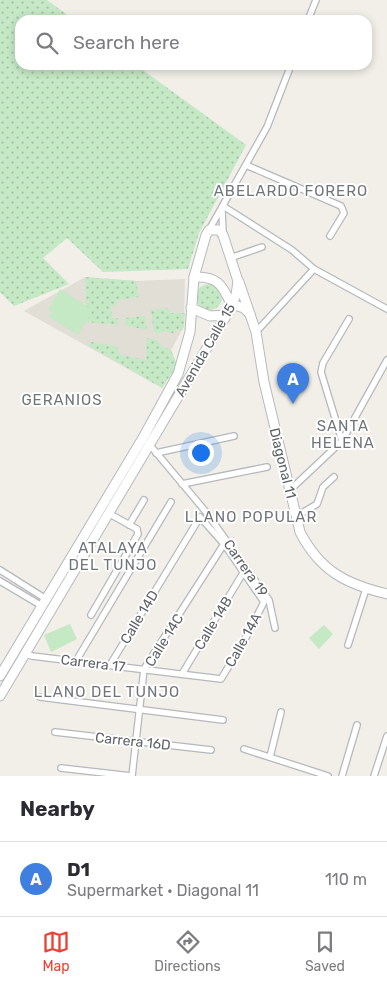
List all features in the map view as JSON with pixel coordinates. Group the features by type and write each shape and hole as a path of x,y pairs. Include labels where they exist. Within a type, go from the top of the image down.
{"main road":[{"path":"209,230 219,230 223,235 238,281"},
{"name":"Avenida Calle 15","path":"0,676 144,436 178,374 190,332 194,277 209,230"},
{"path":"194,277 211,277 216,280 225,290 232,304 244,308 250,314"},
{"name":"Avenida Calle 15","path":"0,696 226,315 236,295 238,281"},
{"name":"Diagonal 11","path":"238,281 256,332 264,382 300,532 312,551 341,578 366,589 387,594"},
{"path":"191,308 210,316 226,315"},
{"path":"16,649 25,654"}],"street":[{"path":"310,15 316,0"},
{"path":"209,230 267,127 289,70"},
{"path":"246,165 341,206 344,213 330,236"},
{"path":"223,207 223,235"},
{"path":"223,207 292,250 314,269 387,309"},
{"path":"230,258 262,246"},
{"path":"256,332 314,269"},
{"path":"342,440 321,372 323,363 349,319"},
{"path":"290,490 342,440 387,360"},
{"path":"156,453 234,436"},
{"name":"Carrera 19","path":"149,444 206,512 269,600 275,628"},
{"path":"182,484 267,466"},
{"path":"296,516 317,504 323,487 334,477"},
{"path":"130,525 144,500"},
{"path":"76,661 171,502"},
{"path":"91,616 138,534 137,529 108,513"},
{"name":"Calle 14D","path":"110,665 200,516 224,544"},
{"path":"224,544 243,573"},
{"name":"Calle 14C","path":"132,776 144,670 224,544"},
{"path":"0,570 44,603"},
{"name":"Calle 14A","path":"221,679 243,644 264,602 243,573"},
{"name":"Calle 14B","path":"182,674 243,573"},
{"path":"0,581 44,603"},
{"path":"348,645 366,589"},
{"name":"Carrera 17","path":"25,654 221,679"},
{"path":"40,697 223,720"},
{"path":"270,757 281,712"},
{"path":"342,776 357,725"},
{"name":"Carrera 16D","path":"55,732 211,750"},
{"path":"374,776 387,736"},
{"path":"244,749 328,776"},
{"path":"61,768 132,776"}],"shaded area":[{"path":"85,277 136,281 185,279 184,326 171,350 177,365 162,388 24,311"}],"green space":[{"path":"0,0 47,0 67,15 15,15 15,70 143,70 246,145 199,233 188,269 103,272 67,238 43,258 69,284 14,306 0,292"},
{"path":"85,277 136,281 139,297 117,300 117,305 111,306 112,318 118,318 118,325 87,322"},
{"path":"209,284 218,288 222,297 218,306 209,310 200,306 196,297 200,288"},
{"path":"60,289 93,310 78,335 49,317 52,312 48,310"},
{"path":"167,308 171,313 185,313 182,331 177,329 173,333 162,331 159,334 154,332 151,310"},
{"path":"145,316 147,330 125,325 125,318"},
{"path":"147,338 157,340 161,346 171,350 177,365 162,388 88,345 91,342 116,346 120,355 146,360"},
{"path":"70,624 77,639 51,652 44,635"},
{"path":"324,625 333,634 319,649 309,638"}],"place":[{"name":"D1","path":"293,404"}],"district":[{"name":"ABELARDO FORERO","path":"291,191"},
{"name":"GERANIOS","path":"62,400"},
{"name":"SANTA HELENA","path":"343,434"},
{"name":"LLANO POPULAR","path":"251,517"},
{"name":"ATALAYA DEL TUNJO","path":"113,556"},
{"name":"LLANO DEL TUNJO","path":"107,692"}]}
